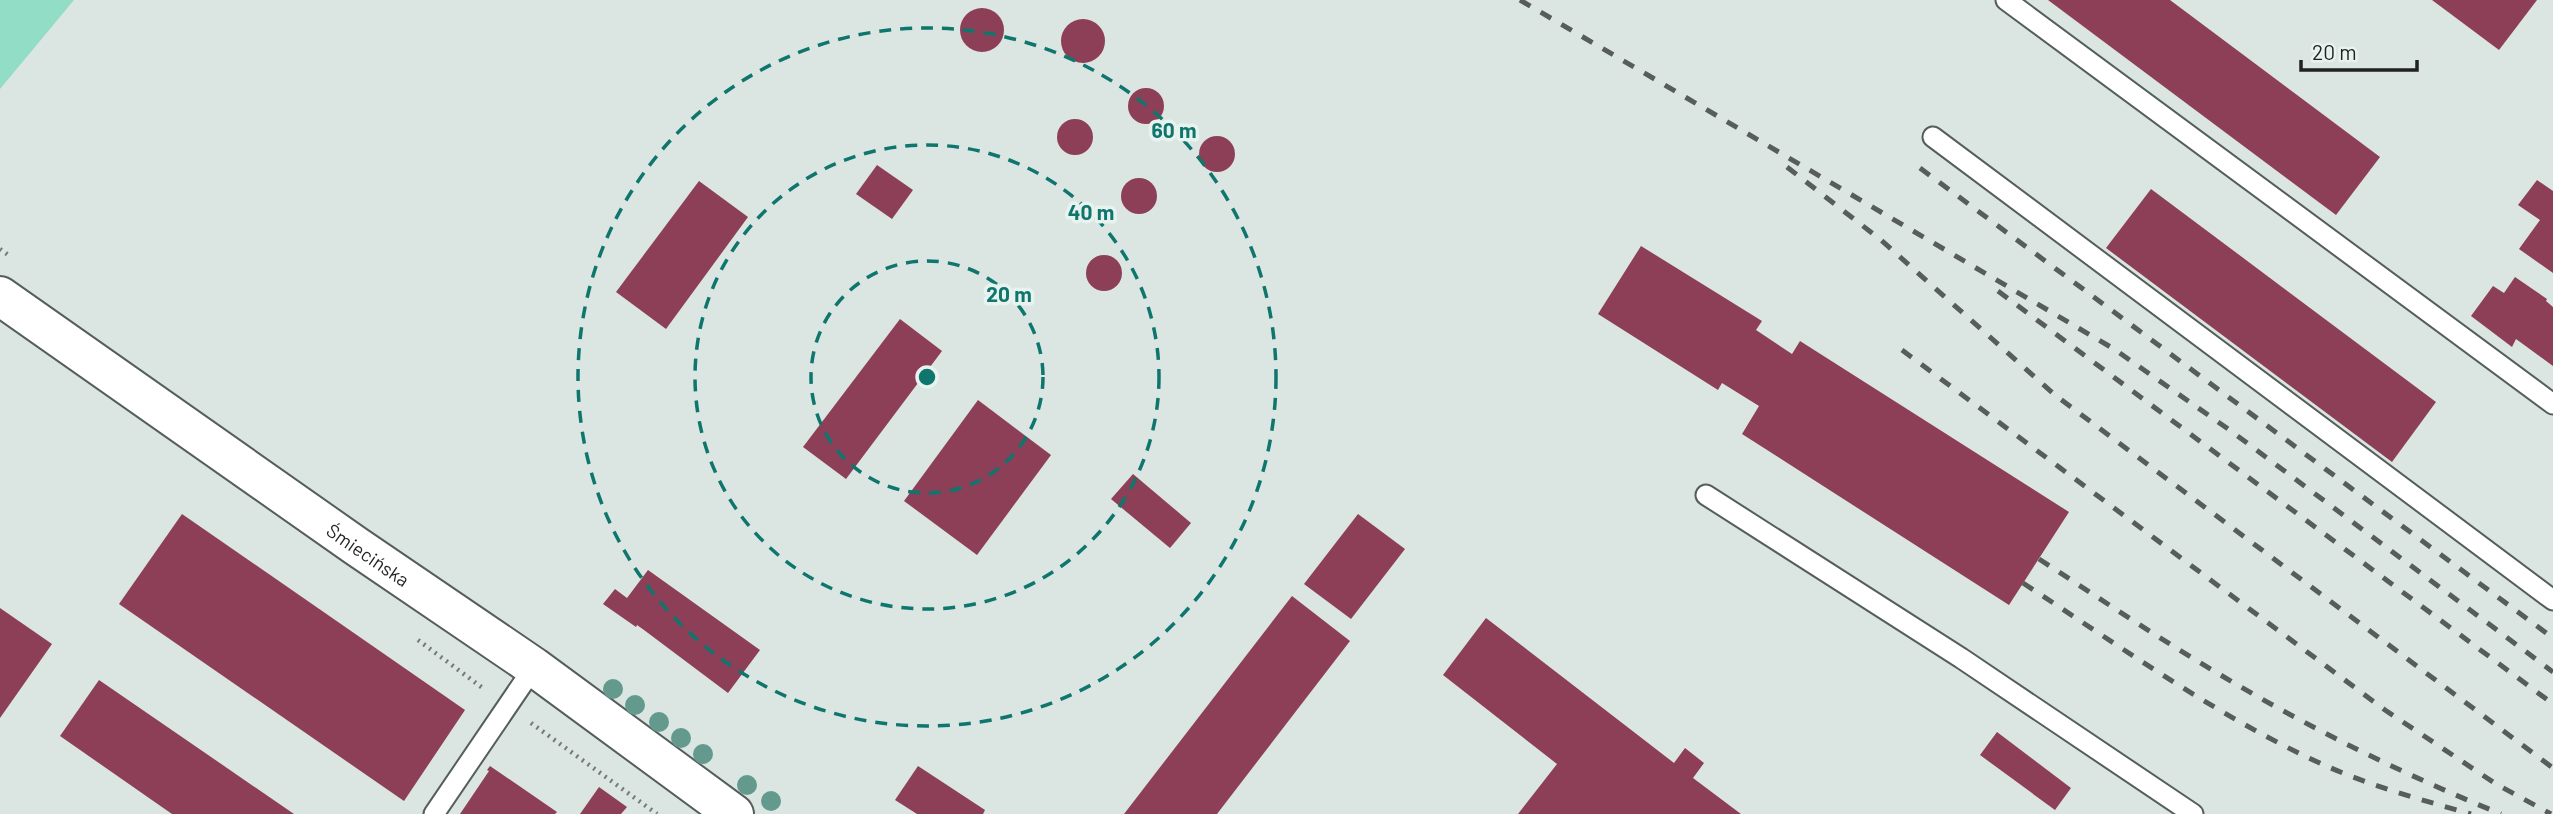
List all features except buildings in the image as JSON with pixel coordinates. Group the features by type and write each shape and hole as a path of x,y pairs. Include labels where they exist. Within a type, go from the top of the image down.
{"street":[{"name":"Śmiecińska","path":"0,296 355,546 534,667 734,814"}],"lane":[{"path":"2006,0 2553,404"},
{"path":"1933,137 2553,600"},
{"path":"1706,495 1961,658 2193,814"},
{"path":"434,814 534,667"}],"green space":[{"path":"0,0 74,0 0,89"}],"railway":[{"path":"1520,0 2114,349 2231,431 2553,672"},
{"path":"1787,167 1881,240 2055,395 2553,768"},
{"path":"1920,168 2553,638"},
{"path":"1998,291 2553,704"},
{"path":"1902,350 2385,710 2496,784 2551,814"},
{"path":"2039,559 2172,645 2304,722 2382,762 2501,814"},
{"path":"2023,583 2170,680 2285,746 2360,780 2471,814"}]}
